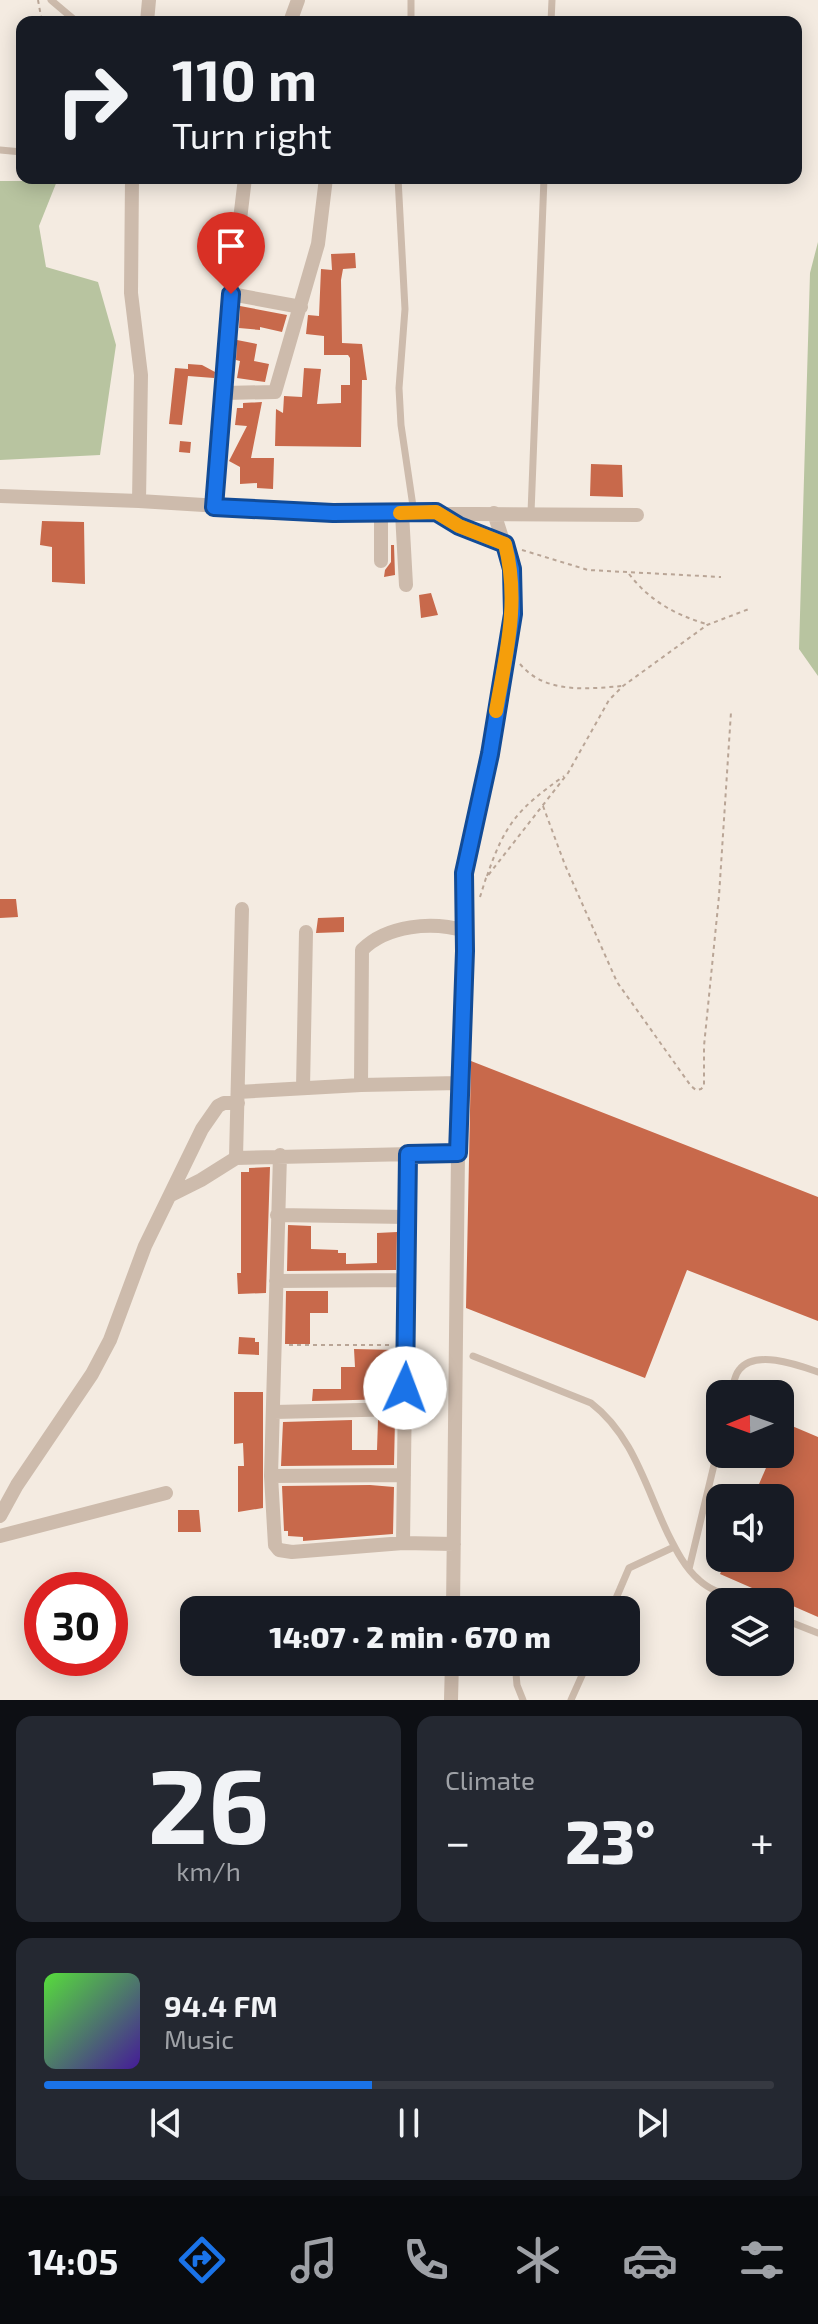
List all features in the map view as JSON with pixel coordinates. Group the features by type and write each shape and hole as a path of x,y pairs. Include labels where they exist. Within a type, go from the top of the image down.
{"street":[{"path":"132,184 131,293 141,375 139,501"},
{"path":"214,507 231,294 244,184"},
{"path":"224,393 275,392 318,244 325,184"},
{"path":"231,294 301,307"},
{"path":"0,496 333,513 637,515"},
{"path":"381,512 381,561"},
{"path":"436,512 459,526 505,544"},
{"path":"406,585 408,513"},
{"path":"453,1596 459,1083 465,931 463,899 467,851 490,754 509,645 514,591 505,544 494,513"},
{"path":"236,1158 242,909"},
{"path":"361,1085 362,950 388,933 409,928 436,926 465,931"},
{"path":"303,1088 306,932"},
{"path":"0,1516 92,1374 110,1340 145,1246 214,1109 238,1098 303,1088 459,1083"},
{"path":"171,1195 236,1158 458,1153"},
{"path":"403,1543 408,1154"},
{"path":"280,1155 271,1476 275,1545 279,1550 292,1552 403,1543 454,1544"},
{"path":"277,1215 407,1217"},
{"path":"276,1281 406,1280"},
{"path":"274,1412 405,1409"},
{"path":"271,1476 404,1475"},
{"path":"0,1536 166,1493"},
{"path":"451,1700 452,1676"}],"lane":[{"path":"51,0 70,16"},
{"path":"398,184 405,309 399,388 408,513"},
{"path":"531,513 544,184"},
{"path":"473,1356 591,1403 606,1415 629,1446 674,1547 689,1569 712,1588"},
{"path":"734,1380 736,1373 748,1363 784,1361 818,1372"},
{"path":"689,1569 713,1468"},
{"path":"617,1596 629,1568 674,1547"},
{"path":"794,1624 818,1633"},
{"path":"516,1676 523,1700"},
{"path":"571,1700 582,1676"}],"path":[{"path":"505,544 588,570 721,577"},
{"path":"628,573 657,603 680,616 707,625"},
{"path":"486,878 568,773 609,700 623,686 707,625 749,609"},
{"path":"509,645 521,667 533,678 548,684 594,689 623,686"},
{"path":"543,806 565,865 617,982 691,1086 701,1089 704,1086 704,1046 718,912 731,712"},
{"path":"478,905 495,851 514,817 529,801 568,773"},
{"path":"276,1345 407,1345"}],"green space":[{"path":"0,181 56,184 39,226 46,267 98,282 116,345 100,455 0,460"},
{"path":"818,242 818,676 799,649 810,273"}],"building":[{"path":"355,253 356,268 343,269 341,280 342,343 362,344 367,380 362,380 361,447 275,446 276,409 283,413 284,396 302,397 304,368 321,369 317,404 341,403 341,385 350,385 348,355 324,355 324,336 306,334 308,315 319,316 321,269 332,270 331,254"},
{"path":"240,306 287,315 282,332 260,327 260,330 239,328"},
{"path":"237,340 257,344 254,361 269,364 265,382 237,378 240,361 236,360"},
{"path":"188,364 202,365 215,372 214,378 188,376 182,425 169,424 175,368 188,369"},
{"path":"262,402 251,458 274,458 273,489 257,488 257,483 240,484 240,467 229,461 247,426 235,425 237,408 243,408 243,403"},
{"path":"180,441 191,442 190,453 179,452"},
{"path":"591,464 622,465 623,497 590,496"},
{"path":"42,521 84,522 85,584 52,582 52,547 40,545"},
{"path":"391,545 394,545 395,575 384,577 391,562"},
{"path":"431,593 438,615 421,618 419,595"},
{"path":"0,899 16,899 18,917 0,918"},
{"path":"344,917 344,932 316,933 318,918"},
{"path":"471,1061 818,1197 818,1321 687,1270 645,1378 466,1308"},
{"path":"270,1167 266,1293 238,1294 237,1273 241,1273 241,1172 249,1172 249,1168"},
{"path":"288,1225 311,1226 311,1249 346,1253 346,1264 377,1263 377,1233 397,1232 396,1270 287,1271"},
{"path":"286,1291 328,1291 328,1313 310,1313 310,1344 285,1344"},
{"path":"239,1337 255,1338 255,1342 259,1342 259,1355 238,1354"},
{"path":"354,1349 395,1350 395,1399 312,1401 313,1389 341,1389 341,1367 355,1367"},
{"path":"234,1392 263,1392 263,1508 238,1512 238,1466 244,1466 243,1443 234,1444"},
{"path":"395,1419 394,1465 281,1466 283,1422 352,1420 352,1450 377,1450 378,1420"},
{"path":"794,1427 818,1437 818,1617 794,1606 794,1588 752,1588 720,1574 794,1572 794,1484 759,1484 766,1468 794,1468"},
{"path":"282,1486 394,1487 393,1534 303,1541 303,1537 288,1536 288,1531 284,1531"},
{"path":"178,1510 199,1510 201,1532 178,1532"}],"slow traffic":[{"path":"400,513 436,512 459,526 505,544 512,569 513,614 496,711"}],"route":[{"path":"231,294 214,507 333,513 436,512 459,526 505,544 512,569 513,614 506,666 464,873 465,951 458,1153 408,1154 405,1388"}]}
